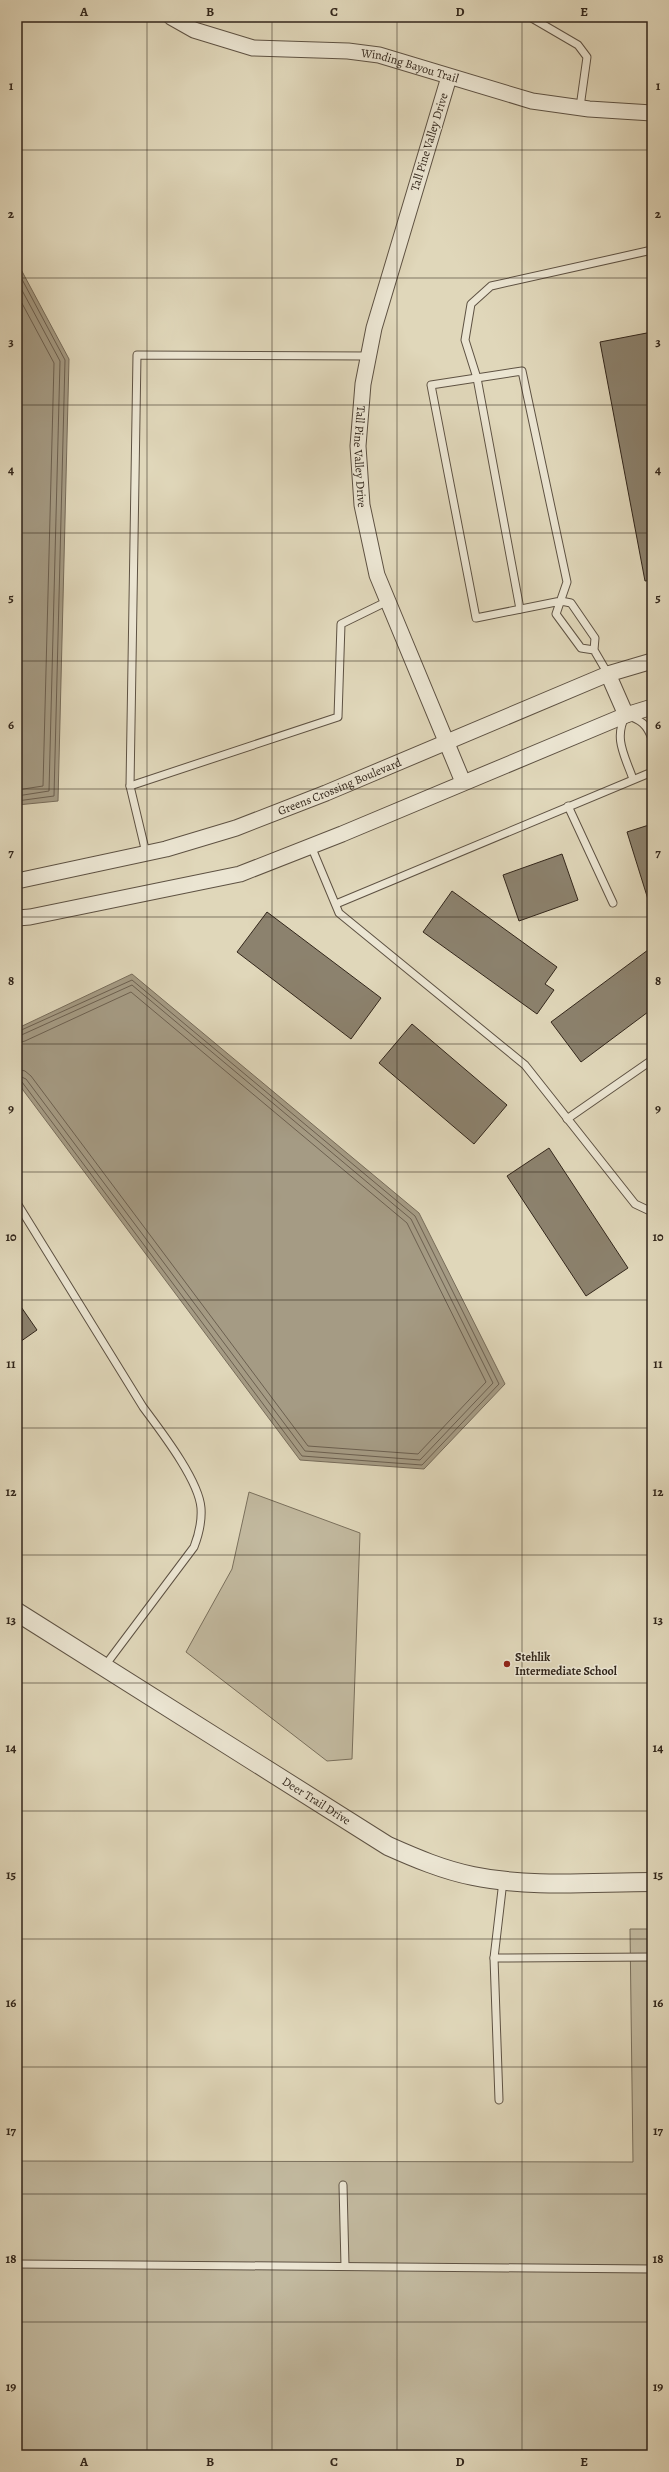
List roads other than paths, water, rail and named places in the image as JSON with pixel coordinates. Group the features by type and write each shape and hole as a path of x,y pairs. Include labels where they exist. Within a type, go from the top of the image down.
{"street":[{"name":"Winding Bayou Trail","path":"171,17 194,30 253,48 348,51 379,55 448,77 532,100 580,107 652,113"},
{"name":"Tall Pine Valley Drive","path":"448,77 374,328 363,384 358,446 362,505 377,575 463,782"},
{"name":"Greens Crossing Boulevard","path":"17,881 146,853 236,828 447,742 608,674 652,661"},
{"path":"608,674 626,715"},
{"path":"17,918 30,917 240,874 626,715 652,707"},
{"name":"Deer Trail Drive","path":"17,1612 388,1846 428,1863 473,1876 523,1882 652,1882"}],"lane":[{"path":"530,17 578,45 587,57 580,107"},
{"path":"520,609 477,378 465,340 471,304 491,286 652,250"},
{"path":"146,853 130,786 137,355 368,356"},
{"path":"594,650 580,648 556,614 561,601 567,582 522,371 431,386 476,618 561,601 571,604 595,638 594,650 608,674"},
{"path":"130,786 338,717 341,624 388,601"},
{"path":"633,779 620,741 619,727 626,715 640,720 648,728 652,738"},
{"path":"336,904 652,772"},
{"path":"568,806 613,903"},
{"path":"311,846 340,913 525,1065 635,1204 652,1212"},
{"path":"567,1118 652,1060"},
{"path":"17,1203 143,1407 168,1442 196,1489 201,1507 200,1528 194,1547 104,1667"},
{"path":"499,2100 494,1958 503,1880"},
{"path":"494,1958 652,1957"},
{"path":"343,2185 345,2266"},
{"path":"17,2264 652,2269"}],"water":[{"path":"17,262 69,359 58,801 17,805"},
{"path":"132,974 419,1213 505,1384 424,1469 300,1460 17,1082 18,1028"}],"place":[{"name":"Stehlik Intermediate School","path":"507,1664"}]}
